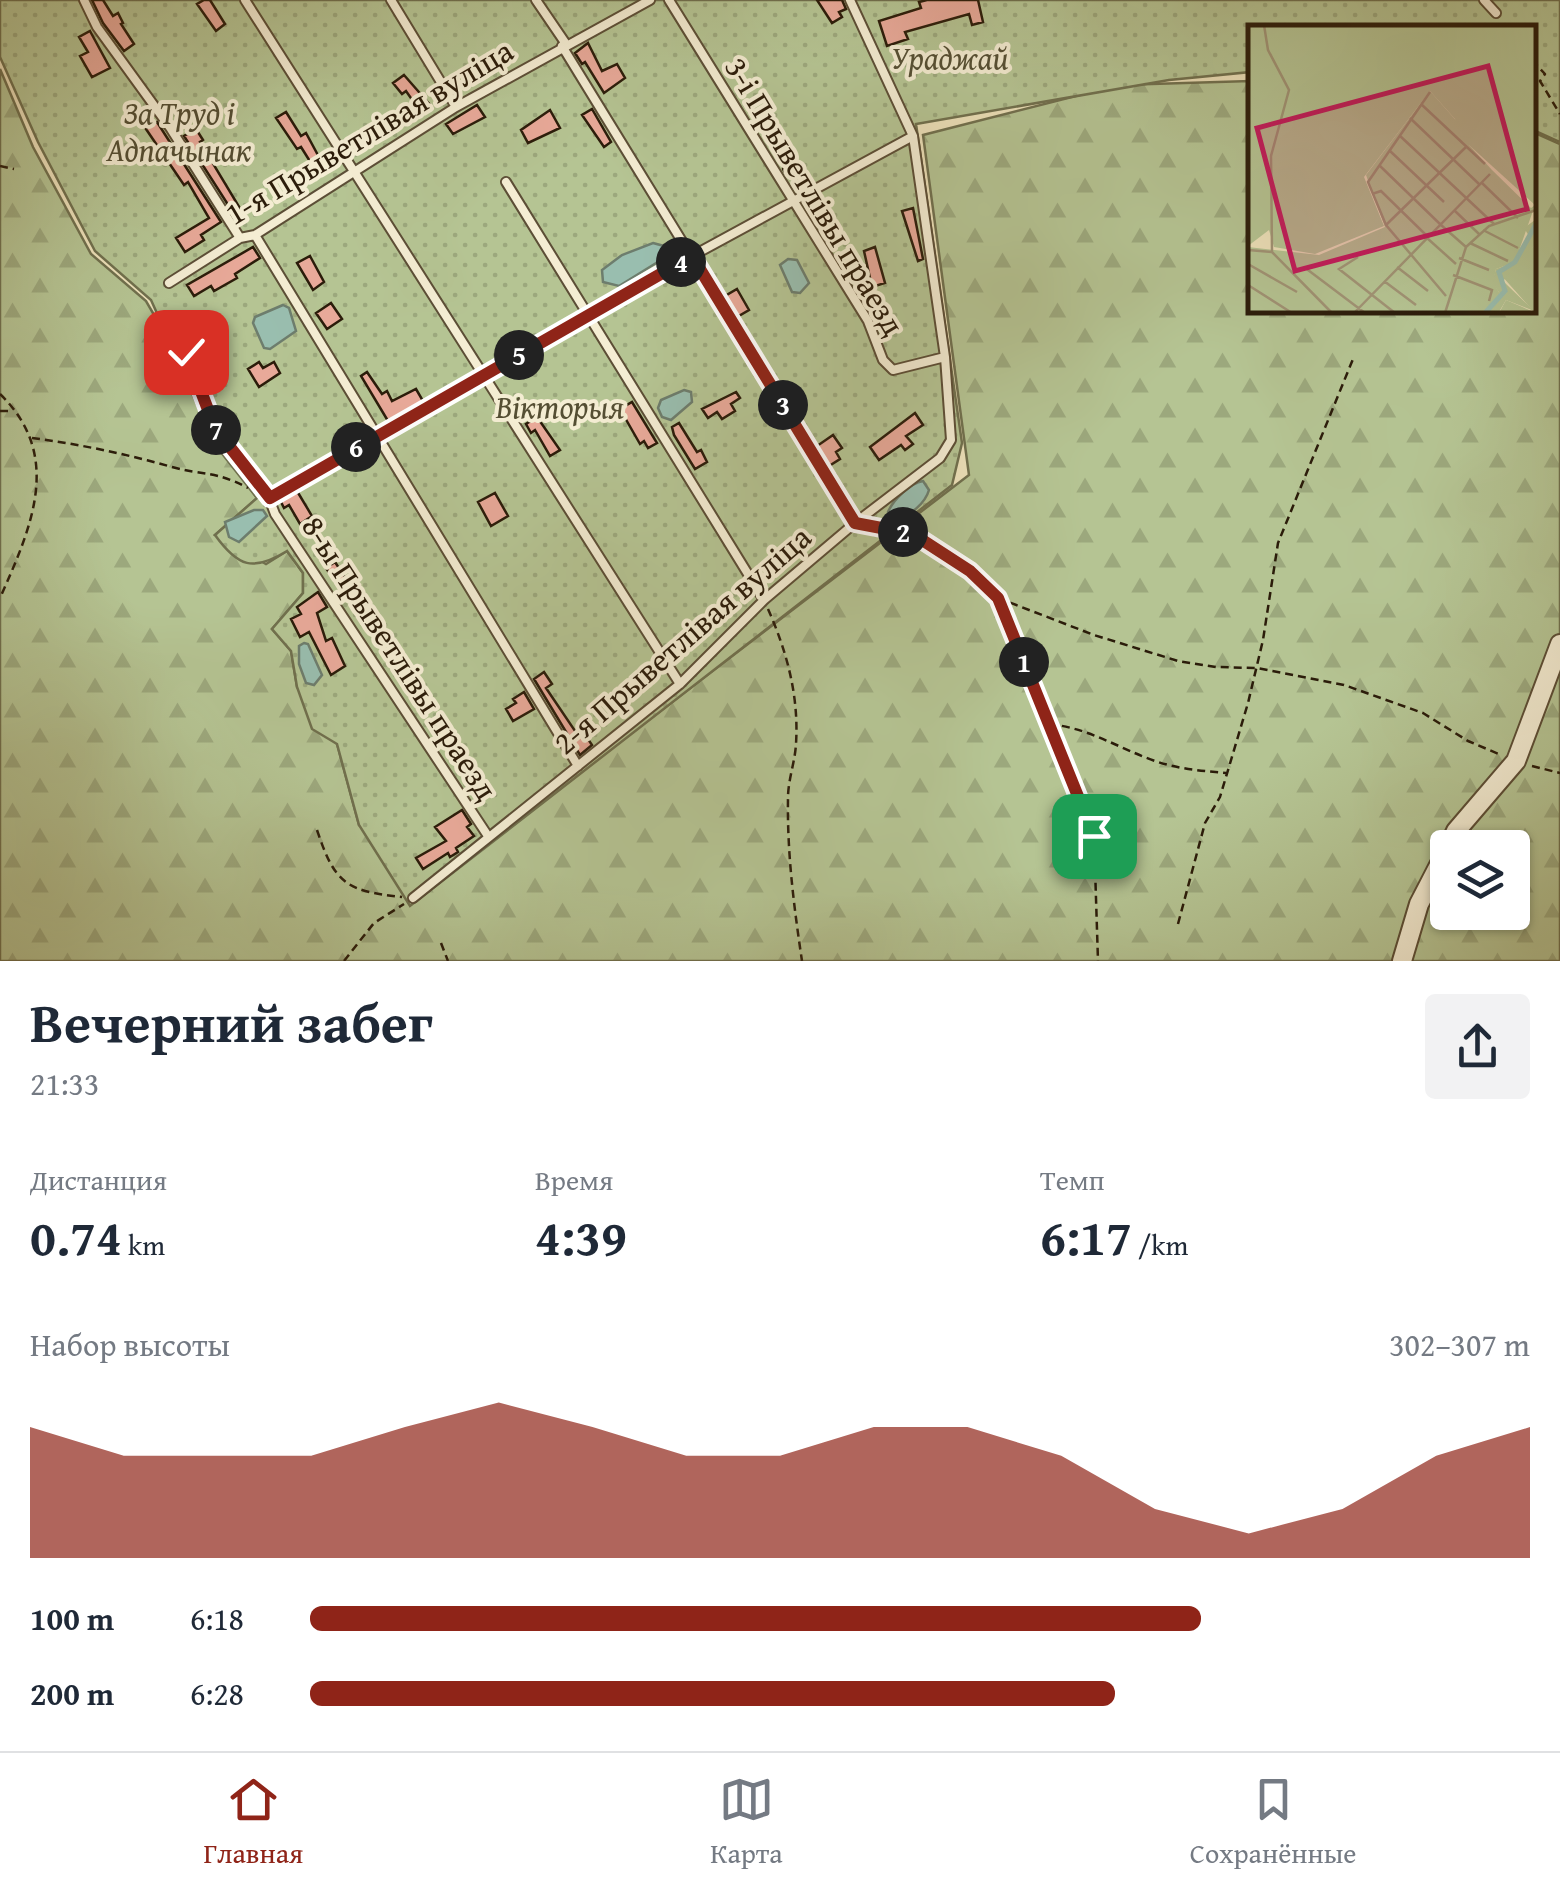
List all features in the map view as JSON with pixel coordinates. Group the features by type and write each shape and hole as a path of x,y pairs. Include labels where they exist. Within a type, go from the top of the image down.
{"street":[{"path":"1458,830 1516,761 1560,644"},
{"path":"1402,961 1419,904 1430,883"}],"lane":[{"path":"84,0 97,27 172,128 240,238"},
{"path":"245,0 680,684"},
{"path":"391,0 456,107"},
{"path":"536,0 855,523"},
{"name":"1-я Прыветлівая вуліца","path":"169,282 240,238 255,235 456,107 650,0"},
{"name":"3-і Прыветлівы праезд","path":"669,0 868,322 883,360 893,370 945,356"},
{"name":"2-я Прыветлівая вуліца","path":"413,898 680,684 764,600 940,458 951,440 945,356 913,136 850,0"},
{"path":"1484,0 1496,13"},
{"path":"270,498 482,374 913,136"},
{"path":"506,182 764,600"},
{"path":"255,235 578,766"},
{"name":"8-ы Прыветлівы праезд","path":"186,352 215,428 270,498 275,514 488,836"}],"path":[{"path":"1535,63 1545,74 1540,81 1560,114"},
{"path":"0,166 14,168"},
{"path":"1178,924 1205,822 1228,774 1256,668 1278,542 1353,359"},
{"path":"0,394 18,411 32,438 37,469 36,505 0,598"},
{"path":"0,410 18,411"},
{"path":"32,438 217,473 270,498"},
{"path":"855,523 913,534 970,571 998,598 1094,636 1178,661 1216,668 1256,668 1385,698 1423,713 1468,742 1560,773"},
{"path":"998,598 1094,836 1098,961"},
{"path":"764,600 787,651 794,700 796,745 788,794 792,892 802,961"},
{"path":"1049,724 1074,726 1098,734 1158,762 1228,774"},
{"path":"317,830 329,867 362,892 413,898"},
{"path":"344,961 374,924 413,898"},
{"path":"441,943 448,961"}],"green space":[{"name":"Вікторыя","path":"0,0 1560,0 1560,142 1535,131 1535,25 1248,25 1248,72 1169,80 916,124 962,443 952,485 410,906 359,825 337,744 312,729 297,687 291,651 272,629 303,593 303,573 287,551 265,562 247,563 231,554 215,535 257,498 214,439 151,300 95,251 38,142 0,57"},
{"path":"0,69 33,147 91,254 146,301 171,344 213,442 257,498 215,535 266,564 287,551 303,573 303,593 272,629 291,651 297,687 337,744 359,825 489,842 969,475 923,135 1119,85 1248,81 1248,312 1535,312 1535,133 1560,144 1560,961 0,961"}],"shaded area":[{"path":"653,243 664,246 661,260 619,286 603,282 602,270 622,255"},
{"path":"788,259 797,260 809,283 800,293 792,292 780,265"},
{"path":"283,305 289,308 296,331 270,349 264,348 253,323 255,317"},
{"path":"684,390 691,392 692,402 671,420 662,417 658,408 661,400"},
{"path":"923,481 929,490 924,500 897,520 888,512 890,507"},
{"path":"263,510 267,516 239,542 229,537 225,522"},
{"path":"304,643 322,675 314,685 306,683 299,664 299,646"}],"building":[{"path":"92,0 103,0 113,16 118,13 134,44 124,51"},
{"path":"210,0 225,24 216,31 197,4"},
{"path":"817,0 842,0 846,9 832,23"},
{"path":"978,0 983,22 972,25 969,14 905,32 908,39 887,46 879,21 921,8 919,2"},
{"path":"90,31 110,68 92,77 80,56 88,52 79,37"},
{"path":"588,43 602,71 617,64 625,78 604,93 575,53"},
{"path":"404,75 432,107 422,114 406,91 402,94 393,83"},
{"path":"477,105 485,117 453,134 446,124"},
{"path":"592,109 611,142 604,147 582,115"},
{"path":"550,110 560,128 528,143 521,130"},
{"path":"286,112 301,136 306,133 319,157 324,154 329,162 316,171 276,118"},
{"path":"157,122 221,222 185,252 176,238 209,218 188,182 184,185 146,129"},
{"path":"196,129 241,210 234,214 184,136"},
{"path":"786,149 802,169 801,178 786,175"},
{"path":"913,208 923,259 918,261 902,211"},
{"path":"253,247 260,258 235,274 237,278 214,291 211,286 194,296 187,285"},
{"path":"875,247 885,283 872,287 864,251"},
{"path":"310,256 324,282 313,290 297,263"},
{"path":"737,289 749,310 737,317 725,296"},
{"path":"331,303 342,319 327,329 316,313"},
{"path":"259,362 263,368 274,362 280,373 259,387 248,369"},
{"path":"367,372 382,394 387,391 392,401 416,389 423,401 388,421 361,376"},
{"path":"736,392 740,398 731,404 735,411 722,419 717,412 708,418 702,409"},
{"path":"632,402 657,443 648,448 644,441 640,444 620,409"},
{"path":"915,413 923,425 906,436 913,444 905,450 901,445 879,460 870,447"},
{"path":"537,417 560,450 550,456 535,430 531,433 526,424"},
{"path":"679,423 707,462 695,469 674,435 672,427"},
{"path":"833,435 842,448 836,452 840,459 829,466 817,446"},
{"path":"297,491 312,516 300,524 289,505 284,508 280,500"},
{"path":"495,493 508,516 491,526 478,502"},
{"path":"335,562 355,593 358,602 352,606 326,568"},
{"path":"318,592 327,607 317,613 326,641 332,638 345,666 331,675 309,632 300,637 291,619 301,614 297,607"},
{"path":"544,672 552,684 546,688 575,731 584,733 592,745 580,755 534,679"},
{"path":"524,692 534,709 513,721 506,709"},
{"path":"462,810 474,836 456,848 458,852 450,857 448,853 423,869 416,858 446,841 435,827"}],"route":[{"path":"186,352 215,428 270,498 692,256 855,523 913,534 970,571 998,598 1094,836"}],"park label":[{"name":"Ураджай","path":"950,58"},
{"name":"За Труд і Адпачынак","path":"179,132"}]}
